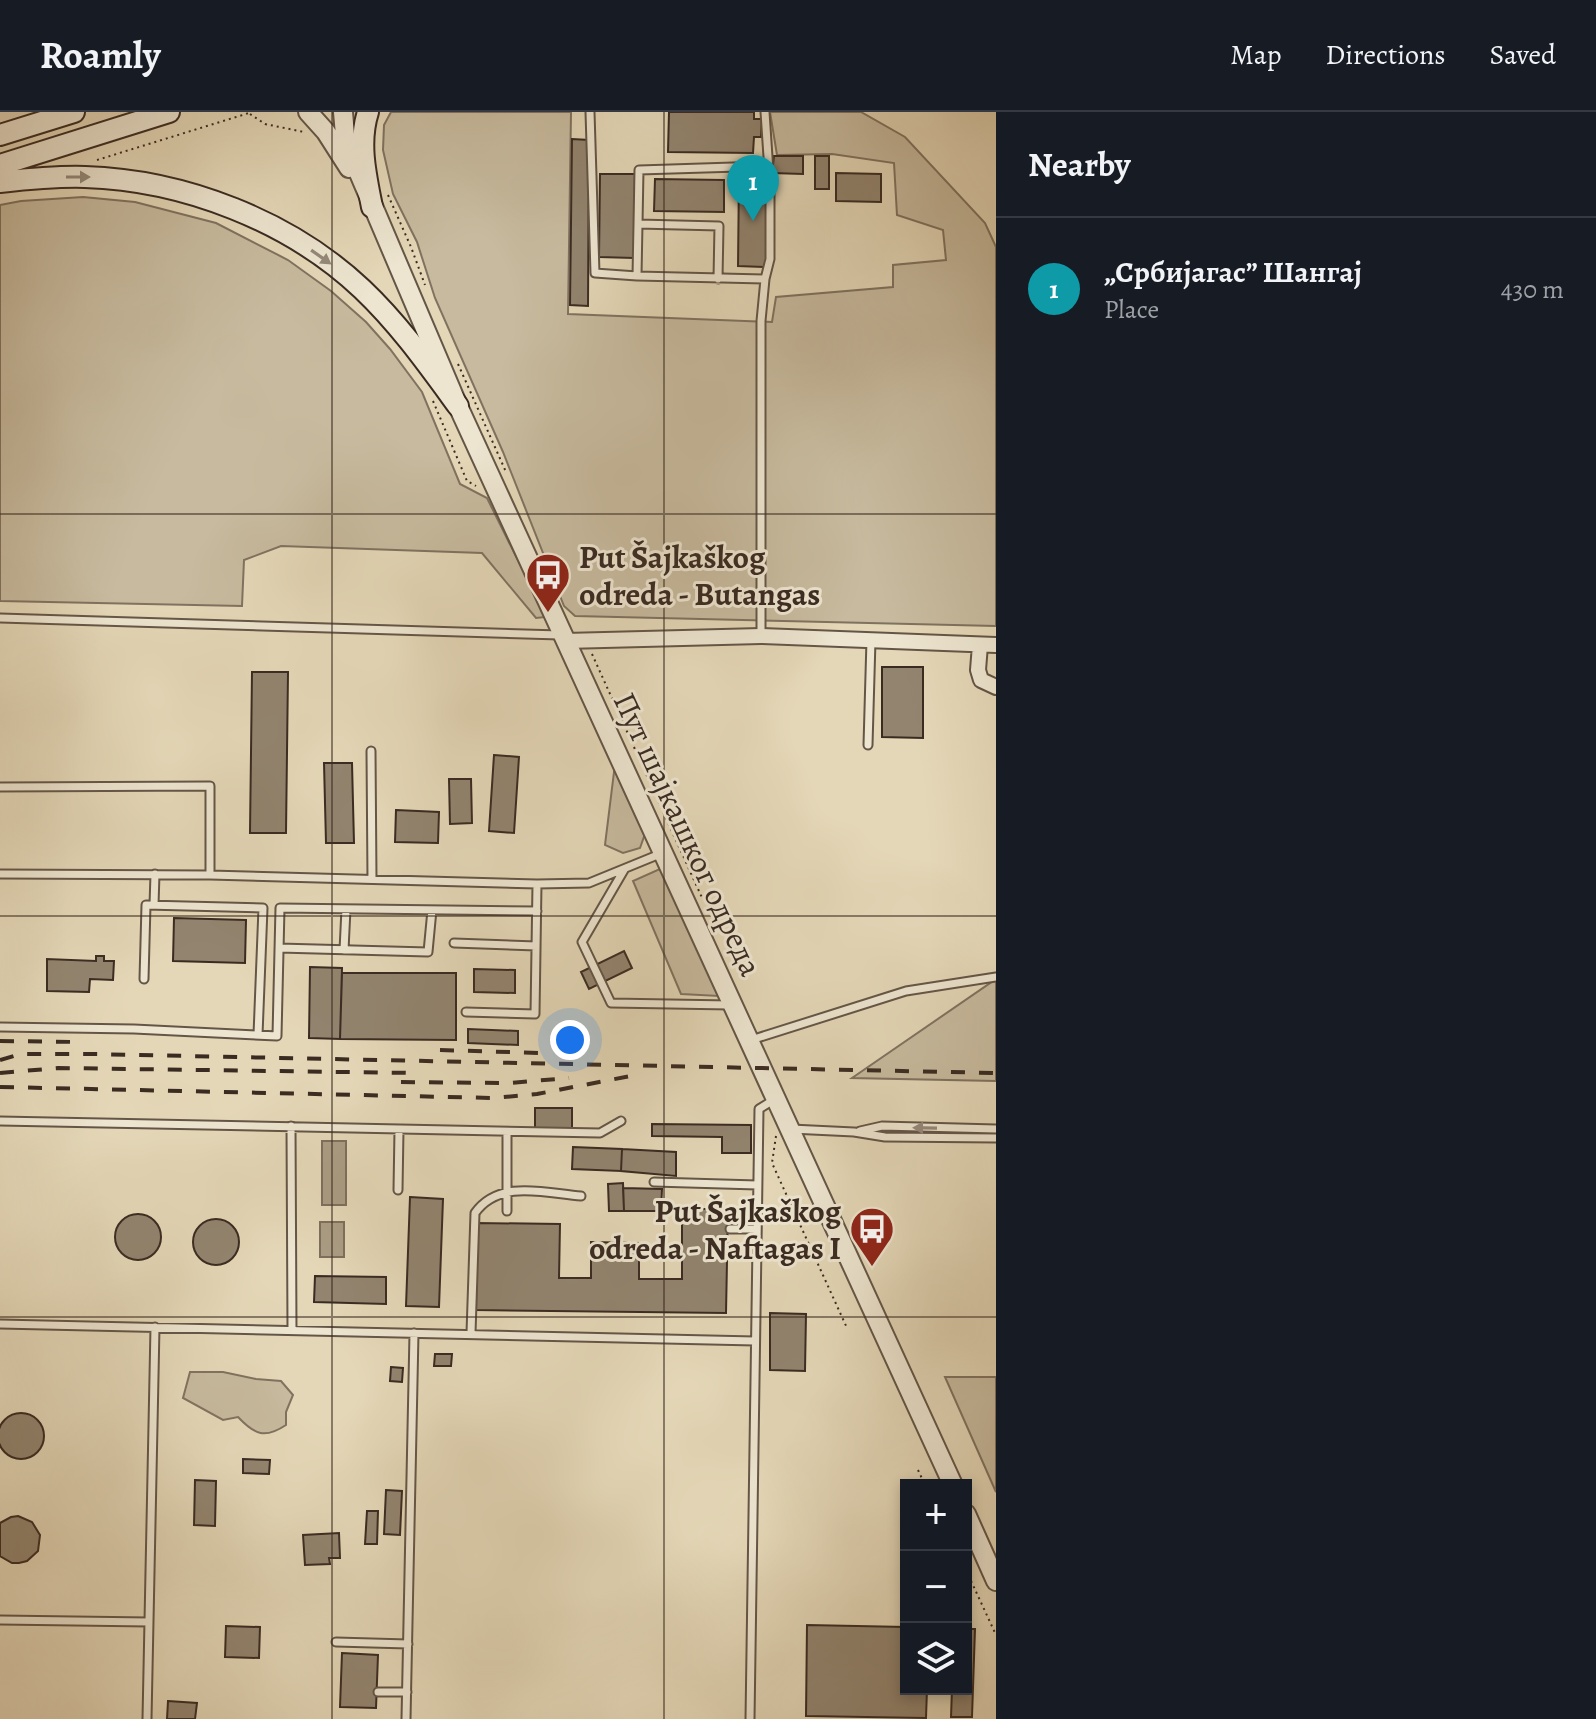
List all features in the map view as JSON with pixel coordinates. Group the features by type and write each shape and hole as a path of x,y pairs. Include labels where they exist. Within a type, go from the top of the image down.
{"main road":[{"path":"0,135 74,112"},
{"path":"0,165 169,112"},
{"path":"368,112 363,136 364,163 379,200"},
{"path":"0,182 87,177 146,184 178,191 253,217 326,260 379,306 417,350 458,406"}],"street":[{"name":"Пут шајкашког одреда","path":"308,112 379,200"},
{"name":"Пут шајкашког одреда","path":"343,112 345,135 379,200 458,406 734,1005 775,1099 782,1132 950,1479"},
{"path":"563,638 761,636 996,645"},
{"path":"980,645 978,670 981,680 996,687"},
{"path":"972,1527 996,1581"}],"lane":[{"path":"590,112 595,273 765,279"},
{"path":"761,636 761,321 770,259 765,112"},
{"path":"637,276 639,170 768,166"},
{"path":"638,224 719,226 718,279"},
{"path":"0,618 563,638"},
{"path":"868,745 871,640"},
{"path":"371,751 372,879"},
{"path":"0,787 210,786 210,875"},
{"path":"0,874 589,883 665,851"},
{"path":"624,870 582,942 611,1003 734,1005"},
{"path":"154,905 155,874"},
{"path":"466,1012 535,1014 537,884"},
{"path":"144,979 146,905 263,908 258,1035"},
{"path":"0,1027 277,1036 280,908 537,911"},
{"path":"344,950 346,909"},
{"path":"279,948 428,952 432,910"},
{"path":"454,943 536,946"},
{"path":"749,1041 906,991 996,977"},
{"path":"750,1719 759,1109 775,1099"},
{"path":"0,1121 600,1133 621,1121"},
{"path":"291,1126 292,1330"},
{"path":"854,1132 882,1126 996,1129"},
{"path":"398,1190 399,1130"},
{"path":"507,1132 507,1211"},
{"path":"782,1132 996,1138"},
{"path":"654,1182 757,1185"},
{"path":"471,1333 475,1213 480,1206 507,1190 581,1196"},
{"path":"730,1229 757,1229"},
{"path":"0,1324 755,1341"},
{"path":"147,1719 155,1327"},
{"path":"406,1719 414,1333"},
{"path":"0,1620 149,1622"},
{"path":"336,1642 408,1644"},
{"path":"378,1692 407,1692"}],"path":[{"path":"87,177 89,165 96,160 249,113"},
{"path":"379,200 411,247 426,289"},
{"path":"456,359 506,470 502,500"},
{"path":"431,396 467,481 479,487"},
{"path":"585,640 707,909"},
{"path":"782,1132 772,1163 847,1328"},
{"path":"918,1470 922,1479"},
{"path":"972,1585 996,1635"}],"shaded area":[{"path":"391,112 571,112 568,314 772,322 776,297 893,287 893,265 946,260 943,230 897,215 894,163 832,154 777,155 770,112 861,112 905,137 985,223 996,247 996,626 575,616 564,606 503,452 435,298 417,242 393,194 383,150 384,125"},
{"path":"83,197 135,202 216,223 288,260 331,291 366,322 422,392 460,484 487,498 546,617 536,618 482,553 281,546 244,560 242,606 0,601 0,205"},
{"path":"615,764 646,831 640,848 623,853 605,845"},
{"path":"662,868 719,996 681,994 633,881"},
{"path":"996,979 996,1081 852,1078"},
{"path":"322,1141 346,1141 346,1205 322,1205"},
{"path":"320,1222 344,1222 344,1257 320,1257"},
{"path":"190,1372 223,1372 281,1381 293,1395 286,1412 286,1425 272,1432 260,1433 238,1417 223,1420 183,1398"},
{"path":"945,1377 996,1377 996,1492"}],"building":[{"path":"669,112 754,112 754,119 762,119 761,137 754,137 753,153 668,152"},
{"path":"572,139 589,140 588,306 570,305"},
{"path":"774,156 803,156 803,174 772,173"},
{"path":"815,156 829,156 829,189 815,189"},
{"path":"836,173 881,174 881,202 836,201"},
{"path":"600,174 635,174 634,258 599,257"},
{"path":"739,175 768,175 767,267 738,266"},
{"path":"655,179 724,180 724,212 654,211"},
{"path":"882,667 923,667 923,738 882,737"},
{"path":"252,672 288,672 286,833 250,833"},
{"path":"494,755 519,757 514,833 489,831"},
{"path":"324,763 352,763 354,843 326,843"},
{"path":"449,779 471,779 472,823 450,824"},
{"path":"396,810 439,812 438,843 395,842"},
{"path":"174,918 246,920 245,963 173,961"},
{"path":"624,951 632,968 589,989 581,972"},
{"path":"96,956 104,956 104,961 114,961 113,980 90,979 89,992 47,991 47,959 96,961"},
{"path":"310,967 342,968 340,1039 309,1038"},
{"path":"474,969 515,970 515,993 474,992"},
{"path":"342,973 456,973 456,1040 340,1039"},
{"path":"468,1029 518,1031 518,1045 468,1043"},
{"path":"535,1108 572,1108 572,1128 535,1128"},
{"path":"652,1124 751,1125 751,1153 722,1153 722,1137 652,1136"},
{"path":"573,1147 622,1149 621,1171 572,1169"},
{"path":"622,1149 676,1152 676,1176 621,1171"},
{"path":"623,1183 624,1211 609,1211 608,1184"},
{"path":"623,1188 662,1189 661,1211 624,1211"},
{"path":"410,1197 443,1199 439,1307 406,1306"},
{"path":"682,1209 728,1209 726,1313 476,1310 477,1223 560,1224 559,1278 591,1278 591,1242 639,1243 639,1279 682,1279"},
{"path":"138,1214 155,1220 161,1237 155,1254 138,1260 121,1254 115,1237 121,1220"},
{"path":"216,1219 233,1225 239,1242 233,1259 216,1265 199,1259 193,1242 199,1225"},
{"path":"315,1276 386,1277 386,1304 314,1302"},
{"path":"770,1313 806,1314 805,1371 770,1370"},
{"path":"435,1354 452,1354 451,1366 434,1366"},
{"path":"391,1367 403,1368 402,1382 390,1381"},
{"path":"21,1413 37,1420 44,1436 37,1452 21,1459 5,1452 -2,1436 5,1420"},
{"path":"243,1459 270,1460 269,1474 243,1473"},
{"path":"195,1480 216,1481 215,1526 194,1525"},
{"path":"386,1490 402,1491 400,1535 384,1534"},
{"path":"367,1511 378,1511 377,1544 365,1544"},
{"path":"18,1516 32,1522 40,1535 38,1551 27,1561 12,1563 0,1556 0,1523"},
{"path":"339,1533 340,1558 329,1558 330,1564 305,1565 303,1535"},
{"path":"807,1625 900,1627 900,1695 927,1695 926,1718 806,1716"},
{"path":"226,1626 260,1627 259,1658 225,1657"},
{"path":"972,1629 975,1629 972,1717 951,1717 952,1695 972,1695"},
{"path":"342,1653 378,1655 376,1708 340,1707"},
{"path":"168,1701 197,1703 195,1719 167,1719"}],"railway":[{"path":"0,1041 80,1042"},
{"path":"440,1050 540,1053"},
{"path":"0,1060 21,1054 93,1054 996,1073"},
{"path":"0,1073 58,1068 416,1073"},
{"path":"0,1087 494,1098 537,1094 641,1074"},
{"path":"401,1082 509,1083 569,1078"}],"place":[{"name":"„Србијагас” Шангај","path":"753,221"},
{"name":"Put Šajkaškog odreda - Butangas","path":"548,614"},
{"name":"Put Šajkaškog odreda - Naftagas I","path":"872,1268"}]}
